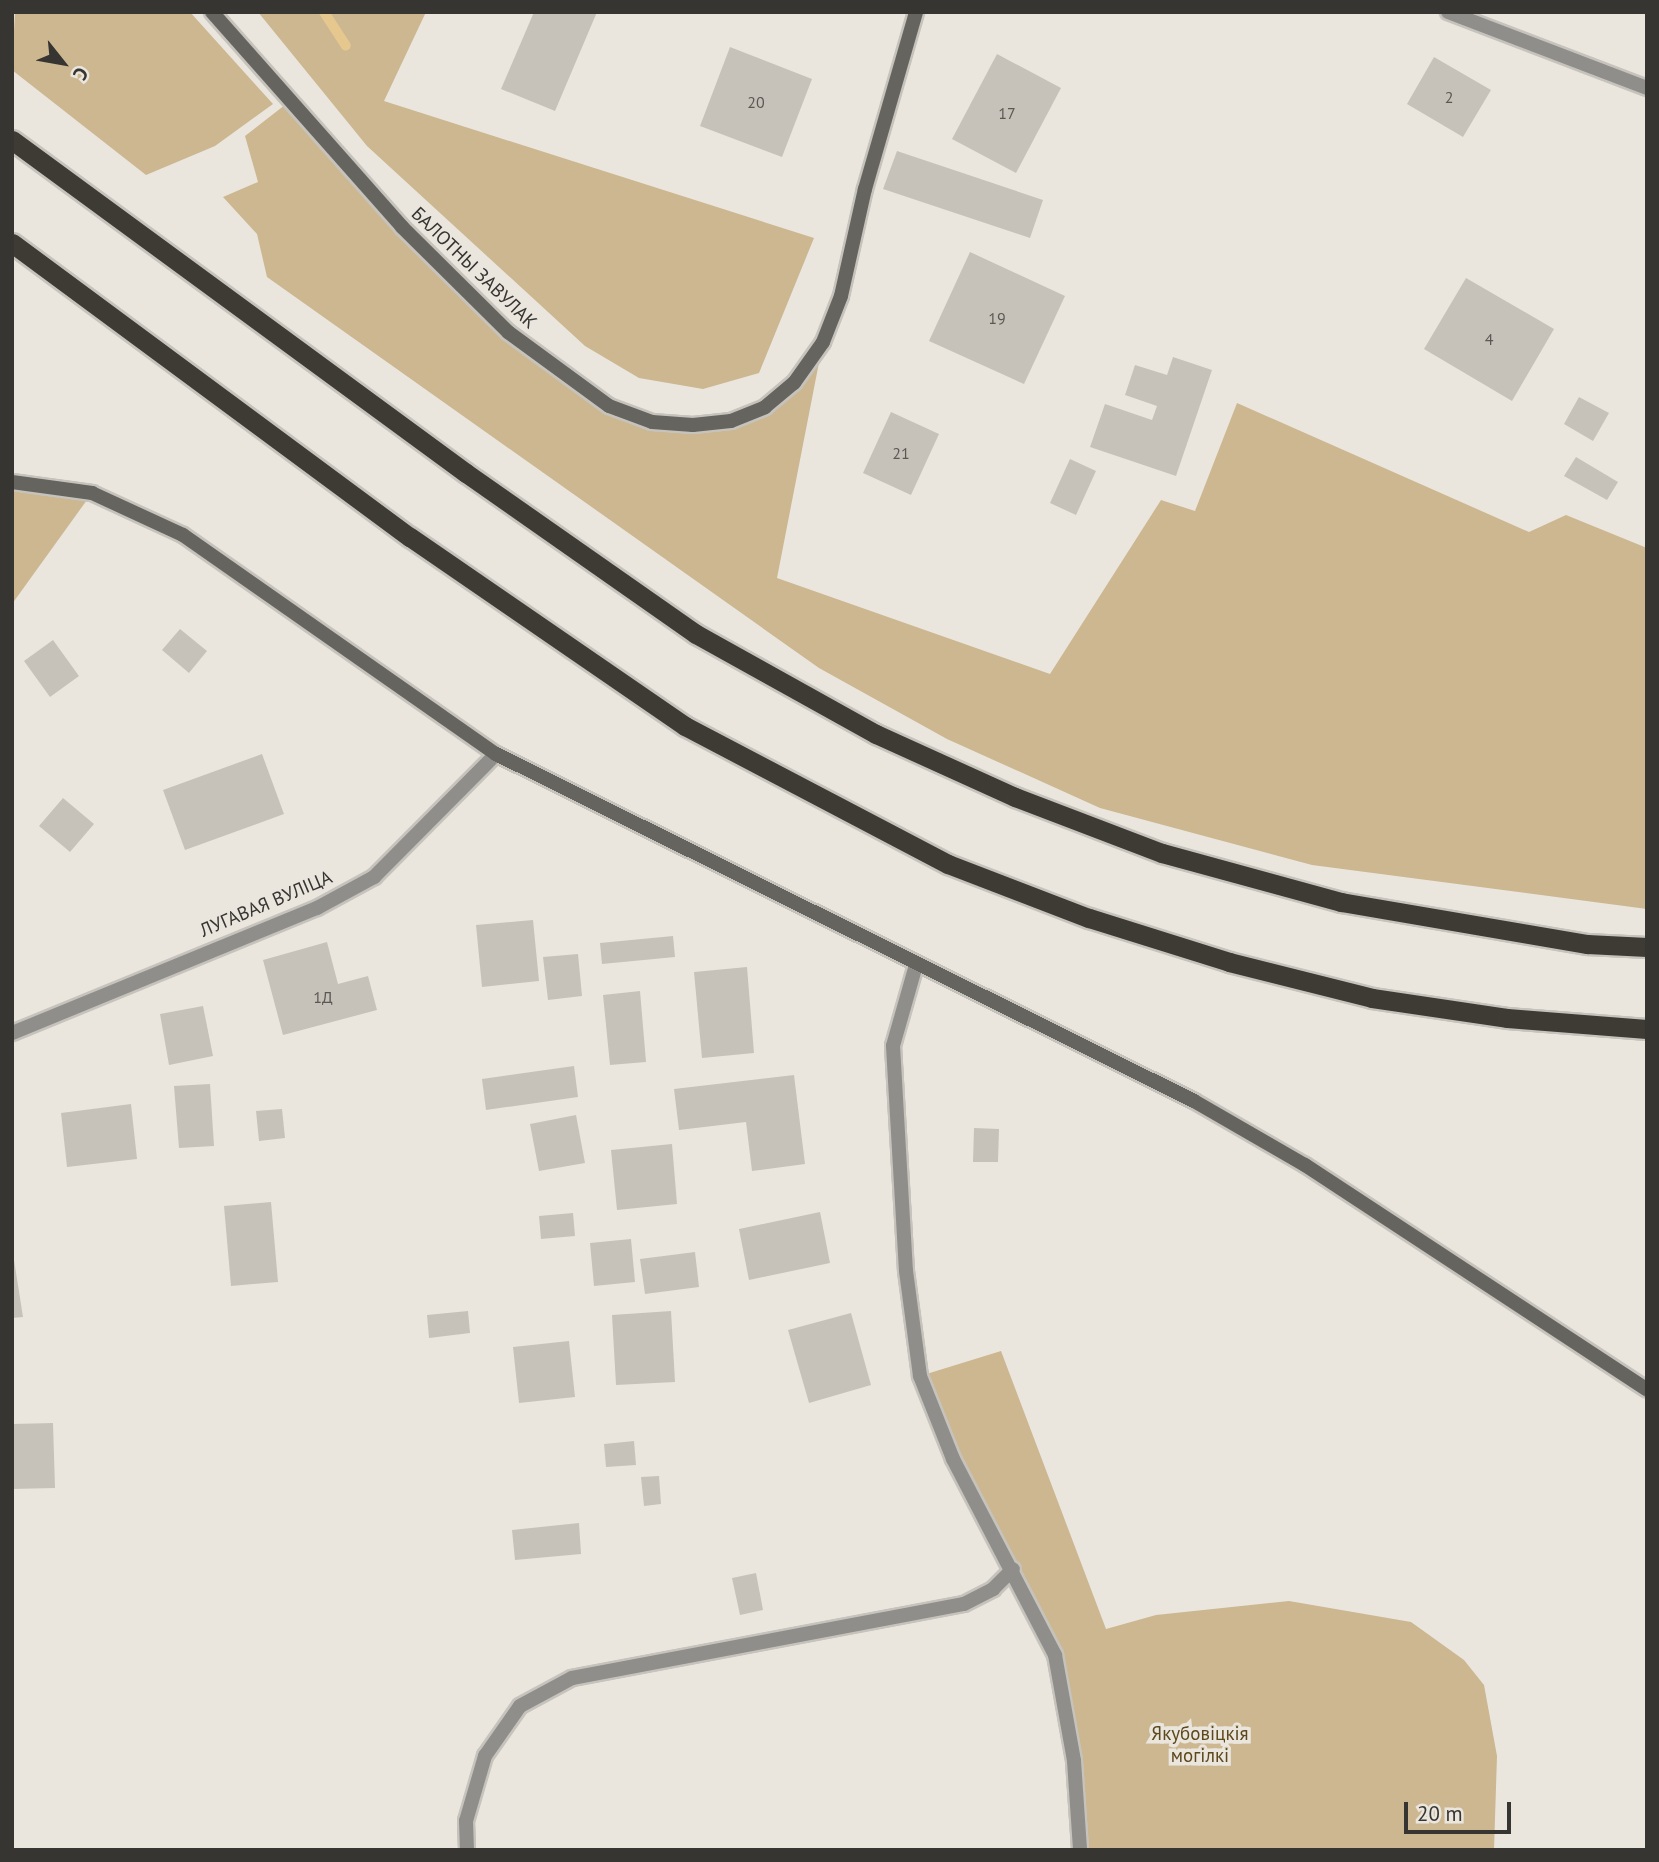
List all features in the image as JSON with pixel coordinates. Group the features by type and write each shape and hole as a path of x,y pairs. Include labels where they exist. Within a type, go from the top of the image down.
{"highway":[{"path":"16,143 432,449 696,634 876,734 1015,797 1162,853 1340,902 1587,944 1647,947"},
{"path":"12,243 410,537 685,726 948,864 1089,918 1229,962 1372,998 1507,1018 1647,1029"}],"main road":[{"name":"БАЛОТНЫ ЗАВУЛАК","path":"212,12 402,227 508,332 609,407 652,422 693,425 731,421 765,407 794,383 823,342 841,296 865,189 916,12"},
{"path":"12,482 92,493 183,535 496,754 1194,1101 1283,1152 1647,1390"}],"street":[{"path":"1448,12 1647,88"},
{"name":"ЛУГАВАЯ ВУЛІЦА","path":"12,1032 317,908 374,877 496,754"},
{"path":"916,965 893,1046 906,1271 920,1376 953,1459 1013,1569 1055,1654 1074,1761 1080,1850"},
{"path":"467,1850 466,1821 485,1756 520,1706 572,1678 964,1604 993,1589 1013,1569"}],"green space":[{"path":"15,12 190,12 273,104 215,146 146,175 12,70"},
{"path":"258,12 426,12 384,101 814,238 759,373 703,389 639,378 585,346 367,146"},
{"path":"290,101 508,332 609,406 693,425 765,407 823,342 777,578 1050,674 1161,500 1195,511 1237,403 1529,532 1566,515 1647,548 1647,909 1312,865 1100,808 947,739 819,668 267,277 257,234 223,197 258,182 245,136"},
{"path":"12,482 92,493 12,604"},
{"name":"Якубовіцкія могілкі","path":"1001,1351 1106,1629 1156,1615 1289,1601 1411,1622 1464,1660 1484,1685 1497,1756 1494,1850 1080,1850 1055,1654 920,1376"}],"building":[{"path":"534,12 597,12 555,111 501,89"},
{"path":"730,47 812,79 782,157 700,126"},
{"path":"997,54 1061,88 1016,173 952,139"},
{"path":"1434,57 1491,90 1463,137 1407,104"},
{"path":"897,151 1043,200 1030,238 883,189"},
{"path":"970,252 1065,296 1024,384 929,341"},
{"path":"1466,278 1554,329 1512,401 1424,349"},
{"path":"1173,357 1212,370 1176,476 1090,447 1105,404 1152,420 1157,406 1125,395 1135,365 1167,375"},
{"path":"1579,397 1609,413 1593,441 1564,424"},
{"path":"891,412 939,434 911,495 863,473"},
{"path":"1576,457 1618,482 1607,500 1564,476"},
{"path":"1070,459 1096,471 1076,515 1050,503"},
{"path":"180,629 207,651 189,673 162,650"},
{"path":"53,640 79,676 50,697 24,661"},
{"path":"262,754 284,814 185,850 163,790"},
{"path":"63,798 94,824 70,852 39,826"},
{"path":"533,920 539,981 482,987 476,925"},
{"path":"673,936 675,957 602,964 600,943"},
{"path":"327,942 338,984 368,976 377,1010 283,1035 263,960"},
{"path":"578,954 582,996 548,1000 543,957"},
{"path":"747,967 754,1053 702,1058 694,972"},
{"path":"640,991 646,1062 610,1065 603,995"},
{"path":"203,1006 213,1056 169,1065 160,1014"},
{"path":"574,1066 578,1097 486,1110 482,1079"},
{"path":"794,1075 805,1164 752,1171 746,1122 679,1130 674,1089"},
{"path":"210,1084 214,1146 179,1148 174,1086"},
{"path":"131,1104 137,1159 67,1167 61,1113"},
{"path":"282,1109 285,1138 259,1141 256,1111"},
{"path":"576,1115 585,1163 539,1171 530,1124"},
{"path":"974,1128 999,1129 998,1162 973,1162"},
{"path":"672,1144 677,1204 617,1210 611,1150"},
{"path":"271,1202 278,1282 231,1286 224,1206"},
{"path":"820,1212 830,1263 749,1280 739,1229"},
{"path":"573,1213 575,1236 541,1239 539,1216"},
{"path":"631,1239 635,1282 594,1286 590,1243"},
{"path":"12,1247 23,1317 12,1318"},
{"path":"695,1252 699,1287 645,1294 640,1259"},
{"path":"468,1311 470,1333 429,1338 427,1315"},
{"path":"671,1311 675,1382 616,1385 612,1315"},
{"path":"851,1313 871,1385 809,1403 788,1330"},
{"path":"569,1341 575,1397 519,1403 513,1347"},
{"path":"53,1423 55,1488 12,1489 12,1424"},
{"path":"634,1441 636,1465 606,1467 604,1444"},
{"path":"659,1476 661,1504 644,1506 641,1477"},
{"path":"579,1523 581,1554 515,1560 512,1530"},
{"path":"756,1573 763,1610 740,1615 732,1578"}],"waterway":[{"path":"324,12 346,46"}]}
